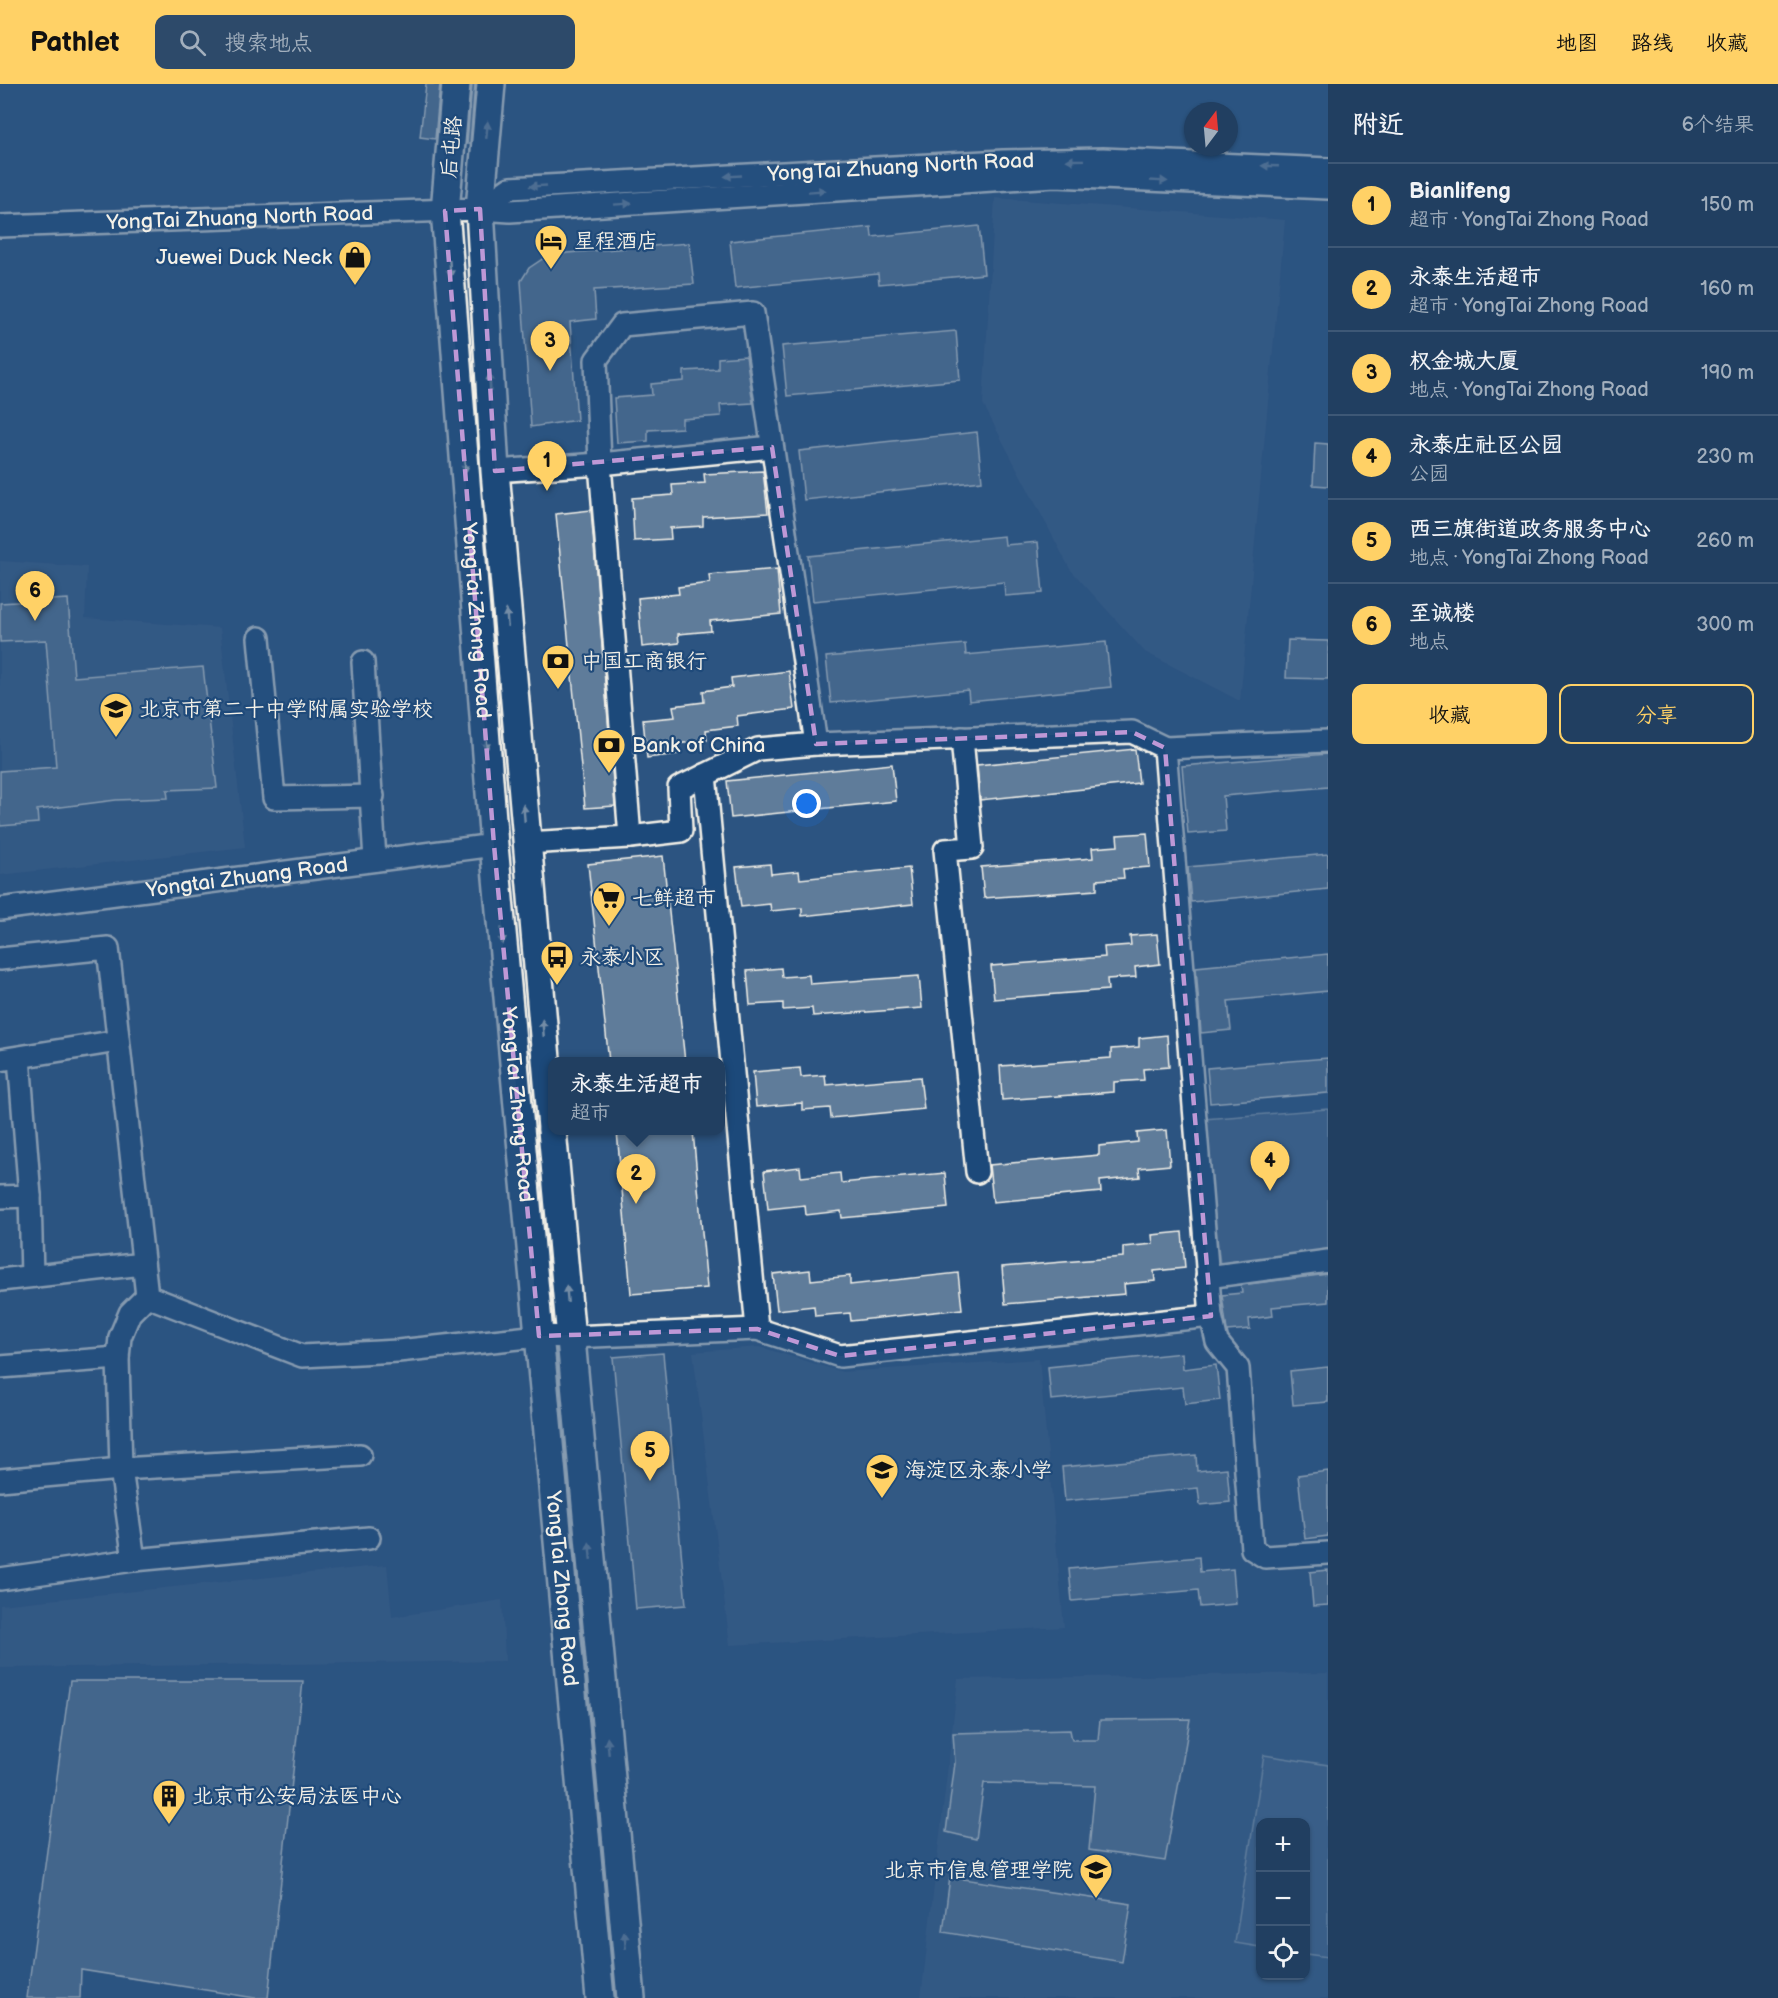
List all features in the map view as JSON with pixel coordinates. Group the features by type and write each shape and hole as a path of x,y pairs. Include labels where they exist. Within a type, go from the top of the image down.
{"main road":[{"name":"后屯路","path":"445,211 456,84"},
{"name":"YongTai Zhong Road","path":"491,84 480,209 495,471 548,1085"},
{"name":"YongTai Zhong Road","path":"445,211 494,845 600,1998"},
{"name":"YongTai Zhong Road","path":"553,1135 631,1998"}],"street":[{"name":"YongTai Zhuang North Road","path":"480,209 510,188 992,162 1103,159 1328,169"},
{"name":"YongTai Zhuang North Road","path":"0,226 480,209 510,211 1055,176 1328,188"},
{"path":"630,837 600,464 596,360 622,325 753,313 816,744"},
{"path":"495,471 600,464 772,447"},
{"path":"259,638 274,798 373,796"},
{"path":"363,662 373,796 375,860"},
{"path":"526,843 630,837 681,831 679,788 758,749 816,744 1132,732 1166,748 1328,741"},
{"path":"962,738 972,848 945,850 977,1172"},
{"path":"1166,748 1210,1317 1217,1342 1238,1368 1252,1549 1265,1557 1328,1552"},
{"path":"705,776 757,1329"},
{"name":"Yongtai Zhuang Road","path":"0,909 494,845"},
{"path":"0,959 108,948 147,1296"},
{"path":"32,1276 30,1196 10,1059 118,1041"},
{"path":"0,1197 30,1196"},
{"path":"1207,1277 1328,1261"},
{"path":"0,1280 143,1264"},
{"path":"147,1296 302,1356 398,1352 539,1336 571,1337 757,1329 840,1356 1210,1317"},
{"path":"134,1560 121,1469 118,1358 120,1337 130,1313 147,1296"},
{"path":"0,1367 118,1358"},
{"path":"0,1480 121,1469 360,1455"},
{"path":"0,1579 134,1560 369,1538"}],"highlighted area":[{"path":"480,209 495,471 772,447 816,744 1132,732 1165,748 1211,1316 840,1356 757,1329 539,1336 494,845 445,211"}],"shaded area":[{"path":"995,198 1285,220 1240,701 1145,652 1070,569 983,404"},
{"name":"北京市第二十中学附属实验学校","path":"0,561 87,567 85,618 220,628 245,847 0,875"},
{"path":"1328,1109 1328,1264 1221,1273 1204,1119"},
{"name":"海淀区永泰小学","path":"760,1347 842,1372 1039,1359 1064,1627 730,1645 693,1352"},
{"path":"387,1565 392,1617 502,1600 505,1661 0,1668 0,1605"},
{"name":"北京市信息管理学院","path":"1328,1673 1328,1998 921,1998 958,1679"},
{"path":"1264,1755 1328,1765 1328,1957 1310,1955 1310,1818 1256,1818 1256,1946 1235,1943"}],"building":[{"path":"426,84 440,84 435,139 420,137"},
{"path":"472,84 475,84 470,143 467,143"},
{"path":"979,226 984,274 879,284 878,274 735,288 730,241 871,227 872,237"},
{"path":"689,243 694,284 594,290 596,319 570,322 577,420 531,427 521,281 529,268 544,258 567,253"},
{"path":"956,331 960,380 787,396 782,346"},
{"path":"746,356 753,403 720,405 721,416 682,419 682,428 648,430 648,441 617,443 614,398 652,395 651,384 684,381 684,371 718,369 718,358"},
{"path":"977,432 982,481 804,500 799,451"},
{"path":"1315,443 1328,444 1328,486 1313,485"},
{"path":"763,471 768,513 703,517 703,526 670,528 671,539 634,541 632,498 673,495 672,485 705,483 704,474"},
{"path":"591,510 615,806 585,808 556,514"},
{"path":"1004,536 1005,545 1038,542 1043,593 1005,596 1004,582 813,601 808,556"},
{"path":"777,569 781,614 710,621 711,631 678,634 679,643 642,647 638,598 679,594 678,587 710,583 709,575"},
{"path":"68,599 74,677 203,667 217,788 167,790 168,798 116,800 37,810 38,823 0,826 0,771 56,767 46,640 0,642 0,603"},
{"path":"1288,640 1328,641 1328,679 1286,678"},
{"path":"1106,642 1111,687 969,701 968,690 831,703 826,657 965,644 966,655"},
{"path":"789,671 794,709 737,716 738,726 706,730 707,740 677,744 678,754 647,758 643,720 675,717 673,706 704,702 703,691 732,687 731,678"},
{"path":"1135,749 1139,783 980,800 977,765"},
{"path":"1328,754 1328,787 1223,796 1226,831 1188,834 1182,766"},
{"path":"892,764 896,801 731,818 727,781"},
{"path":"1147,833 1150,867 1123,869 1124,878 1097,880 1097,890 984,898 981,867 1093,858 1092,848 1118,846 1117,835"},
{"path":"1328,854 1328,889 1191,902 1188,867"},
{"path":"663,856 684,1057 608,1057 588,864"},
{"path":"770,864 771,874 799,871 800,879 909,868 913,904 802,916 802,908 771,911 770,904 741,907 736,867"},
{"path":"1157,934 1160,964 1135,967 1136,977 1107,979 1108,990 994,999 991,966 1105,957 1104,947 1131,945 1130,936"},
{"path":"1328,954 1328,991 1228,1001 1231,1030 1201,1033 1196,967"},
{"path":"781,968 782,977 809,975 810,984 919,976 922,1008 813,1016 812,1008 783,1010 783,1003 750,1005 747,971"},
{"path":"1167,1035 1169,1067 1143,1069 1144,1080 1114,1082 1114,1092 1002,1100 1000,1066 1111,1058 1111,1049 1139,1047 1139,1038"},
{"path":"1328,1058 1328,1093 1210,1103 1207,1068"},
{"path":"800,1068 801,1077 825,1075 826,1085 920,1077 924,1109 831,1118 830,1108 802,1110 802,1103 756,1107 753,1072"},
{"path":"1167,1130 1170,1165 1139,1168 1140,1177 1100,1181 1101,1192 993,1202 989,1165 1099,1155 1099,1146 1138,1142 1137,1133"},
{"path":"617,1135 693,1135 707,1288 631,1294"},
{"path":"800,1167 801,1177 840,1173 841,1183 945,1173 948,1208 842,1218 841,1211 806,1215 805,1205 768,1209 764,1171"},
{"path":"1182,1232 1185,1268 1154,1271 1155,1281 1124,1284 1125,1294 1005,1304 1002,1267 1123,1257 1123,1247 1153,1244 1152,1235"},
{"path":"810,1270 811,1280 850,1276 850,1285 958,1273 962,1309 851,1321 850,1313 815,1316 814,1306 777,1310 773,1274"},
{"path":"1328,1274 1328,1302 1272,1307 1273,1316 1249,1319 1250,1329 1227,1331 1222,1295 1242,1293 1241,1285"},
{"path":"663,1353 686,1605 636,1609 613,1357"},
{"path":"1182,1353 1183,1369 1216,1365 1220,1400 1185,1404 1183,1387 1051,1400 1048,1367"},
{"path":"1328,1367 1328,1402 1293,1405 1290,1371"},
{"path":"1196,1455 1197,1471 1227,1468 1230,1502 1200,1505 1198,1488 1065,1501 1062,1467"},
{"path":"1328,1471 1328,1536 1305,1539 1298,1475"},
{"path":"1199,1557 1200,1572 1233,1569 1236,1604 1200,1607 1198,1590 1072,1601 1069,1569"},
{"path":"1328,1570 1328,1605 1313,1606 1310,1572"},
{"name":"北京市公安局法医中心","path":"70,1681 303,1681 268,1998 255,1998 81,1970 80,1998 27,1998"},
{"path":"1190,1719 1165,1861 1089,1850 1095,1786 984,1783 976,1839 946,1832 955,1763 953,1733 1070,1730 1072,1740 1098,1740 1100,1720"},
{"path":"950,1877 1131,1904 1122,1962 943,1932"}],"place":[{"name":"星程酒店","path":"551,270"},
{"name":"Juewei Duck Neck","path":"355,286"},
{"name":"权金城大厦","path":"550,371"},
{"name":"Bianlifeng","path":"547,491"},
{"name":"至诚楼","path":"35,621"},
{"name":"中国工商银行","path":"558,690"},
{"name":"北京市第二十中学附属实验学校","path":"116,738"},
{"name":"Bank of China","path":"609,774"},
{"name":"七鲜超市","path":"609,927"},
{"name":"永泰小区","path":"557,986"},
{"name":"永泰庄社区公园","path":"1270,1191"},
{"name":"永泰生活超市","path":"636,1204"},
{"name":"西三旗街道政务服务中心","path":"650,1481"},
{"name":"海淀区永泰小学","path":"882,1499"},
{"name":"北京市公安局法医中心","path":"169,1825"},
{"name":"北京市信息管理学院","path":"1096,1899"}]}
